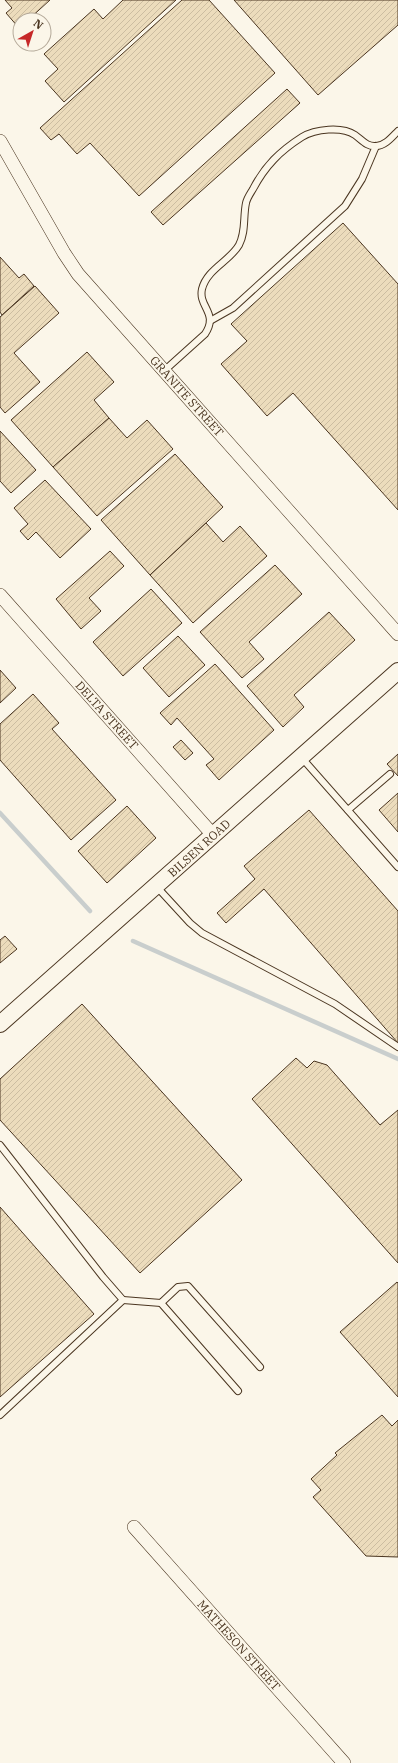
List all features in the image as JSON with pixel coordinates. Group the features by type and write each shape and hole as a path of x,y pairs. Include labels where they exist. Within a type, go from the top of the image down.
{"street":[{"name":"GRANITE STREET","path":"0,141 64,253 78,274 165,370 398,634"},
{"name":"DELTA STREET","path":"0,595 213,835"},
{"name":"BILSEN ROAD","path":"0,1024 398,671"},
{"name":"MATHESON STREET","path":"134,1527 344,1763"}],"lane":[{"path":"165,370 205,334 210,321 210,313 202,298 202,289 210,274 239,245 243,234 246,202 270,162 287,146 306,134 328,130 347,132 354,135 364,143 376,146 383,145 398,132"},
{"path":"210,321 233,308 345,206 362,179 376,146"},
{"path":"301,757 398,867"},
{"path":"348,810 390,774"},
{"path":"156,886 190,923 202,933 335,1004 398,1047"},
{"path":"0,1145 103,1277 123,1300 161,1303 238,1391"},
{"path":"161,1303 178,1287 188,1286 260,1367"},
{"path":"0,1415 123,1300"}],"building":[{"path":"5,0 50,0 37,12 12,12 12,20 6,13 12,8"},
{"path":"123,0 176,0 64,102 45,81 58,69 44,54 46,52 52,52 52,47 94,9 103,19"},
{"path":"182,0 209,0 275,73 139,196 90,143 77,154 59,134 51,140 40,128"},
{"path":"234,0 398,0 398,25 318,95"},
{"path":"287,89 300,103 163,225 151,212"},
{"path":"343,223 398,284 398,510 293,393 267,416 221,364 247,341 231,324"},
{"path":"0,257 19,278 24,274 34,286 2,315 0,312"},
{"path":"35,286 59,313 14,353 40,382 5,413 0,407 0,317"},
{"path":"87,352 114,382 94,400 109,418 53,467 11,420"},
{"path":"109,418 127,438 147,420 173,449 97,516 53,467"},
{"path":"0,431 36,470 11,493 0,481"},
{"path":"175,454 223,507 150,575 101,520"},
{"path":"45,480 91,529 60,558 36,532 28,540 20,531 28,524 14,508"},
{"path":"206,523 223,542 240,526 267,556 193,623 150,575"},
{"path":"110,551 124,566 89,598 101,611 81,629 56,599"},
{"path":"275,565 302,594 249,642 264,659 242,678 200,632"},
{"path":"151,589 182,623 123,676 93,642"},
{"path":"329,612 355,640 294,695 304,707 283,727 247,686"},
{"path":"178,636 205,665 169,697 143,668"},
{"path":"215,664 274,730 219,780 206,765 214,759 177,718 171,725 160,713"},
{"path":"0,670 16,688 0,703"},
{"path":"33,694 59,723 52,729 116,800 71,840 0,760 0,724"},
{"path":"181,740 193,753 185,760 173,747"},
{"path":"398,754 398,776 387,764"},
{"path":"398,793 398,832 379,810"},
{"path":"127,806 156,838 107,883 78,851"},
{"path":"309,810 398,911 398,1043 264,889 226,923 217,913 255,879 244,866"},
{"path":"5,936 17,949 0,963 0,940"},
{"path":"82,1004 242,1180 140,1273 0,1120 0,1079"},
{"path":"296,1058 307,1068 314,1061 327,1065 380,1125 398,1110 398,1263 252,1099"},
{"path":"0,1207 94,1314 0,1397"},
{"path":"397,1282 398,1283 398,1397 340,1332"},
{"path":"382,1415 392,1426 398,1420 398,1557 366,1556 313,1497 321,1490 311,1479 337,1455 335,1453"}],"waterway":[{"path":"0,813 90,911"},
{"path":"133,941 398,1059"}]}
